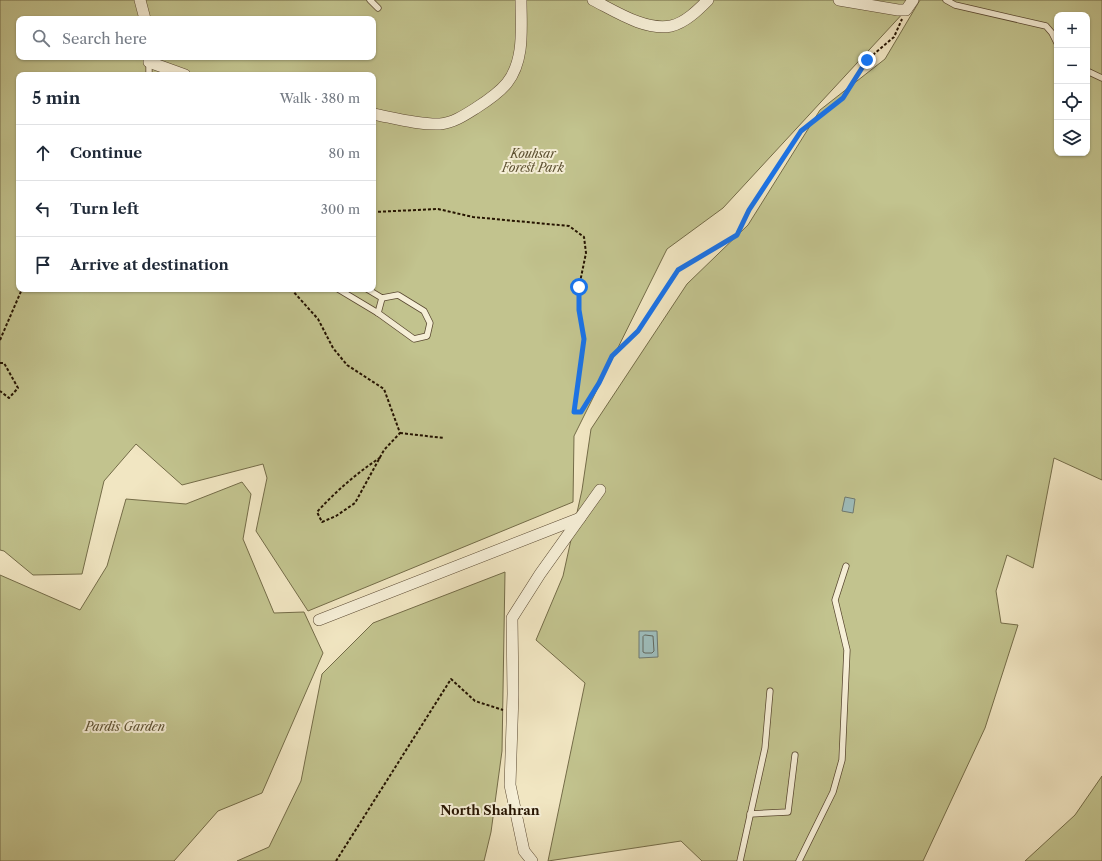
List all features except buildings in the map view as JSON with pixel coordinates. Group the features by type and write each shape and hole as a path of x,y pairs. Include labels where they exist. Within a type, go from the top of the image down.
{"street":[{"path":"140,0 144,16"},
{"path":"376,115 440,124 450,122 465,115 492,98 507,83 515,68 520,50 520,0"},
{"path":"593,0 632,20 654,26 671,26 684,20 708,0"},
{"path":"839,0 898,10 906,10 913,0"},
{"path":"151,60 178,72"},
{"path":"532,861 524,851 510,785 512,618 540,574 600,490"},
{"path":"319,620 581,518"}],"lane":[{"path":"370,0 378,8"},
{"path":"946,0 956,5 1046,26 1054,37"},
{"path":"149,60 149,72"},
{"path":"1090,72 1102,78"},
{"path":"343,292 378,313 414,340 427,336 430,323 424,311 398,295 382,298 372,292"},
{"path":"378,313 382,298"},
{"path":"799,861 833,792 842,760 847,650 835,600 846,566"},
{"path":"740,861 765,748 770,691"},
{"path":"750,814 788,812 795,755"}],"path":[{"path":"376,212 438,209 473,217 569,226 584,237 586,253 579,287 579,310 584,339 574,412 581,412 599,383 612,356 638,331 678,270 737,235 749,210 801,131 843,98 867,60 894,37 906,10"},
{"path":"0,340 21,292"},
{"path":"294,292 318,319 333,348 348,365 384,389 400,433"},
{"path":"0,363 4,363 18,388 9,398 0,391"},
{"path":"400,433 444,438"},
{"path":"381,456 331,496 317,512 322,522 336,516 355,504 381,456 384,450 400,433"},
{"path":"336,861 451,679 475,701 512,714"}],"green space":[{"name":"Kouhsar Forest Park","path":"0,0 913,0 906,10 723,208 667,249 574,436 573,502 308,611 256,531 267,478 263,464 182,485 136,444 104,481 82,574 33,575 4,551 0,550"},
{"path":"920,0 1102,0 1102,480 1054,458 1033,568 1007,555 996,591 1001,623 1018,625 985,728 923,861 702,861 681,841 548,861 585,683 536,640 563,576 582,490 591,429 687,284 748,225 820,110 885,59"},
{"name":"Pardis Garden","path":"242,482 251,494 243,539 274,613 304,612 323,653 262,793 218,811 174,861 0,861 0,575 80,610 107,566 126,499 186,504"},
{"path":"505,572 502,751 491,832 484,861 237,861 269,847 301,781 322,674 373,623"},
{"path":"1102,776 1102,861 1025,861 1075,815"}],"water":[{"path":"845,497 855,499 853,513 842,511"},
{"path":"639,631 657,631 658,657 639,658"}],"district":[{"name":"North Shahran","path":"490,810"}],"route":[{"path":"579,287 579,310 584,339 574,412 581,412 599,383 612,356 638,331 678,270 737,235 749,210 801,131 843,98 867,60"}]}
